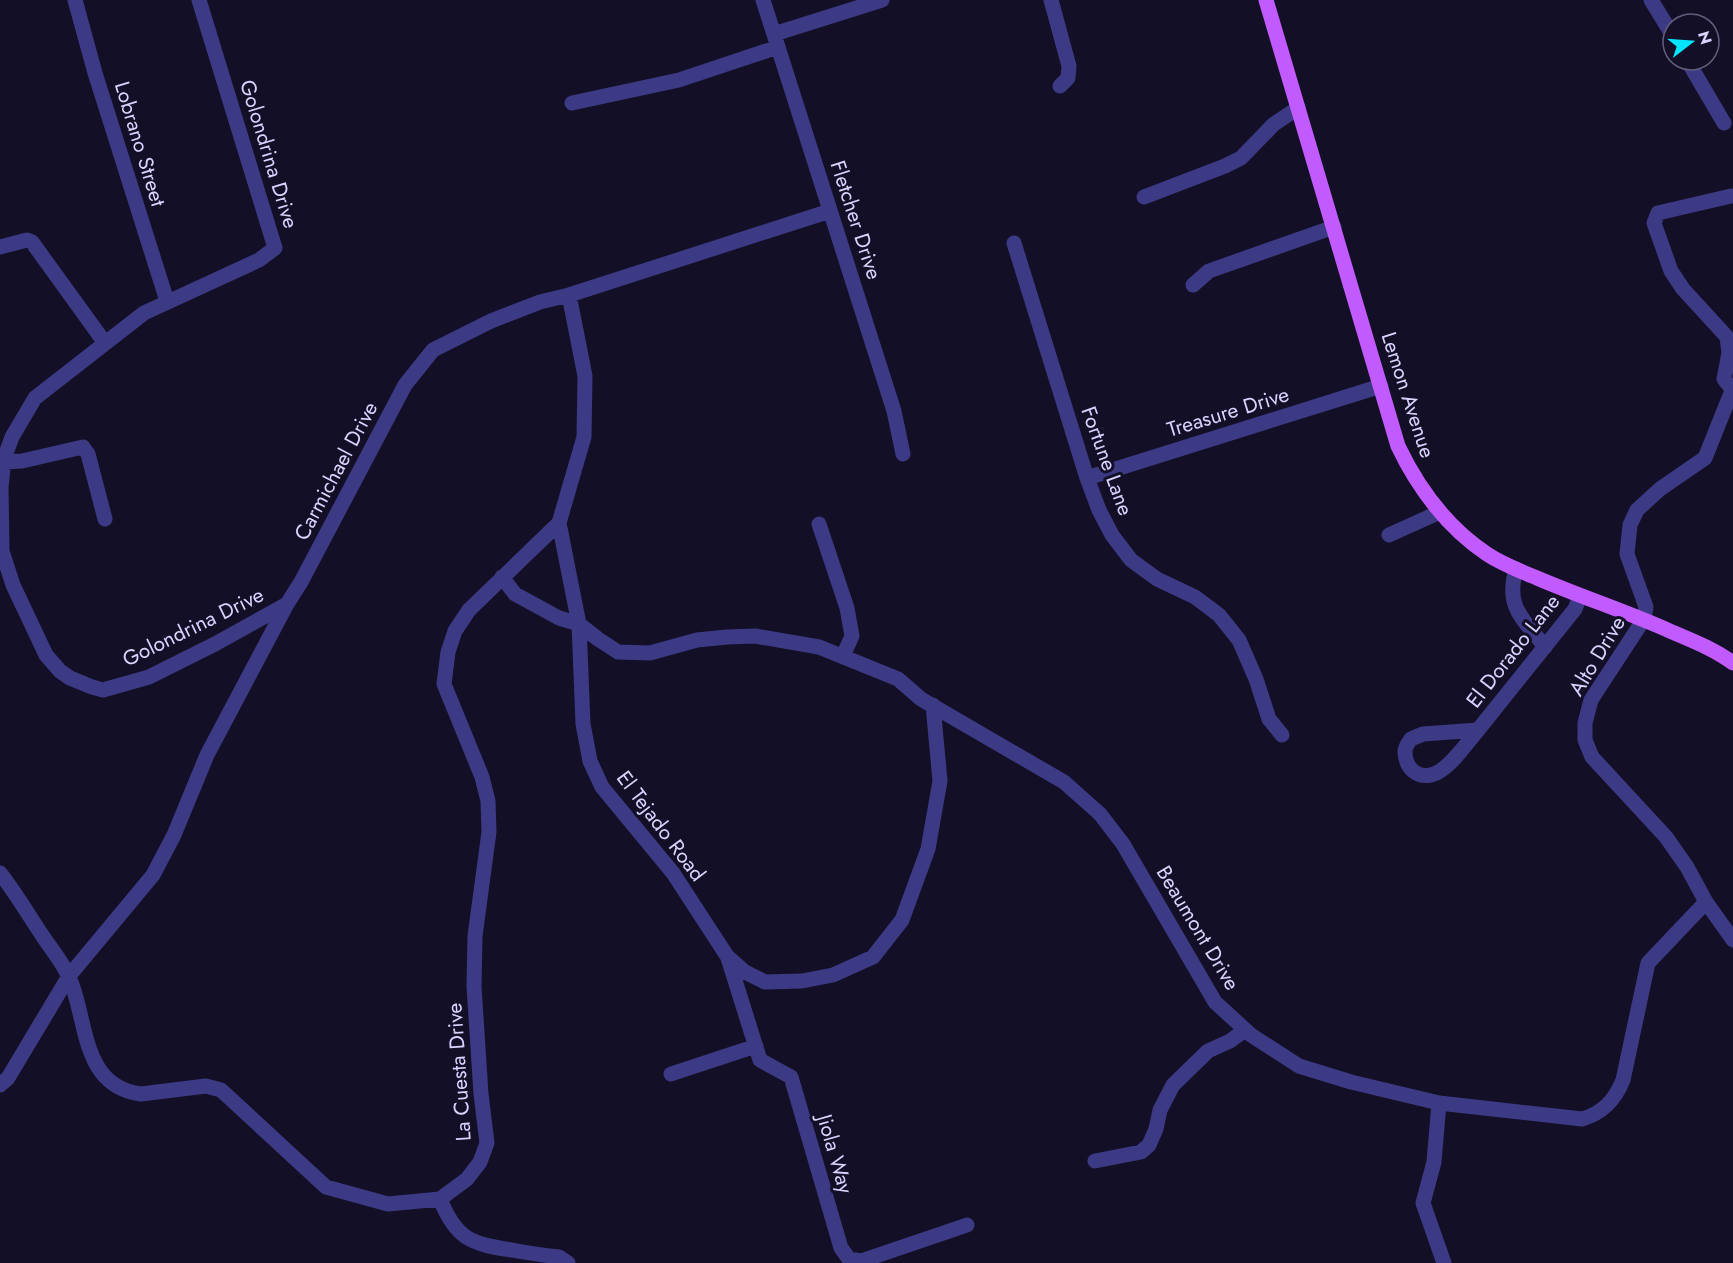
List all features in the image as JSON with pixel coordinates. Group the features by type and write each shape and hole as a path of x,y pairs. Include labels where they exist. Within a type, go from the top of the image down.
{"main road":[{"name":"Lemon Avenue","path":"1266,0 1398,446 1410,471 1440,512 1488,555 1580,596 1644,619 1720,654 1733,663"}],"street":[{"name":"Lobrano Street","path":"75,0 102,96 167,301"},
{"name":"Golondrina Drive","path":"199,0 275,248 259,260 144,313 35,398 12,436 4,462 0,488 2,551 12,585 46,655 60,670 80,683 103,690 149,677 287,604"},
{"name":"Fletcher Drive","path":"763,0 894,411 903,454"},
{"path":"572,103 679,80 882,0"},
{"path":"1051,0 1069,66 1068,78 1060,86"},
{"path":"1651,0 1661,16"},
{"path":"1694,72 1724,123"},
{"path":"1144,197 1241,158 1274,124 1298,108"},
{"path":"1731,196 1658,213 1654,223 1671,271 1683,289 1727,337 1729,353 1724,379 1733,389"},
{"name":"Carmichael Drive","path":"0,1084 8,1078 69,976 153,875 174,836 207,754 287,604 302,582 405,385 433,350 491,321 540,302 569,295 830,211"},
{"path":"1192,285 1209,271 1334,227"},
{"path":"0,248 27,240 32,242 105,343"},
{"name":"Fortune Lane","path":"1014,243 1087,478 1099,510 1112,535 1131,560 1157,579 1195,597 1219,615 1239,640 1256,679 1269,719 1282,735"},
{"name":"El Tejado Road","path":"569,295 585,376 584,437 559,524 579,624 583,724 591,760 602,787 673,873 727,956 745,972 765,982 802,981 833,975 873,957 902,920 928,849 940,781 933,705"},
{"name":"Treasure Drive","path":"1087,478 1381,386"},
{"name":"Alto Drive","path":"1733,389 1705,458 1660,489 1637,510 1630,525 1627,554 1646,607 1644,619 1592,700 1585,723 1585,740 1592,757 1666,837 1688,867 1706,902 1733,940"},
{"path":"4,462 22,461 83,447 88,454 105,519"},
{"path":"1389,535 1440,512"},
{"name":"La Cuesta Drive","path":"440,1199 474,1171 487,1143 474,997 476,936 489,832 489,809 482,777 444,684 446,663 450,642 461,620 502,577 559,524"},
{"path":"819,524 847,608 852,636 843,656"},
{"path":"1516,569 1512,583 1514,606 1545,647"},
{"name":"Beaumont Drive","path":"502,577 515,594 559,618 579,624 618,652 650,653 697,640 755,636 819,647 898,679 921,699 1064,782 1100,814 1123,844 1215,1002 1245,1030 1299,1066 1351,1082 1439,1103 1582,1119 1604,1109 1616,1096 1623,1080 1648,963 1706,902"},
{"name":"El Dorado Lane","path":"1478,730 1423,734 1411,739 1405,750 1408,765 1414,773 1426,776 1437,773 1450,763 1478,730 1575,609 1580,596"},
{"path":"0,873 69,976 86,1044 102,1073 116,1086 141,1094 206,1086 221,1090 326,1187 388,1204 440,1199 454,1226 468,1239 486,1247 559,1257 568,1263"},
{"name":"Jiola Way","path":"727,956 760,1060 790,1077 841,1248 849,1259 861,1261 967,1225"},
{"path":"1095,1161 1142,1152 1149,1145 1156,1129 1160,1110 1173,1085 1208,1051 1230,1041 1245,1030"},
{"path":"671,1074 756,1046"},
{"path":"1439,1103 1434,1162 1423,1203 1444,1263"}]}
